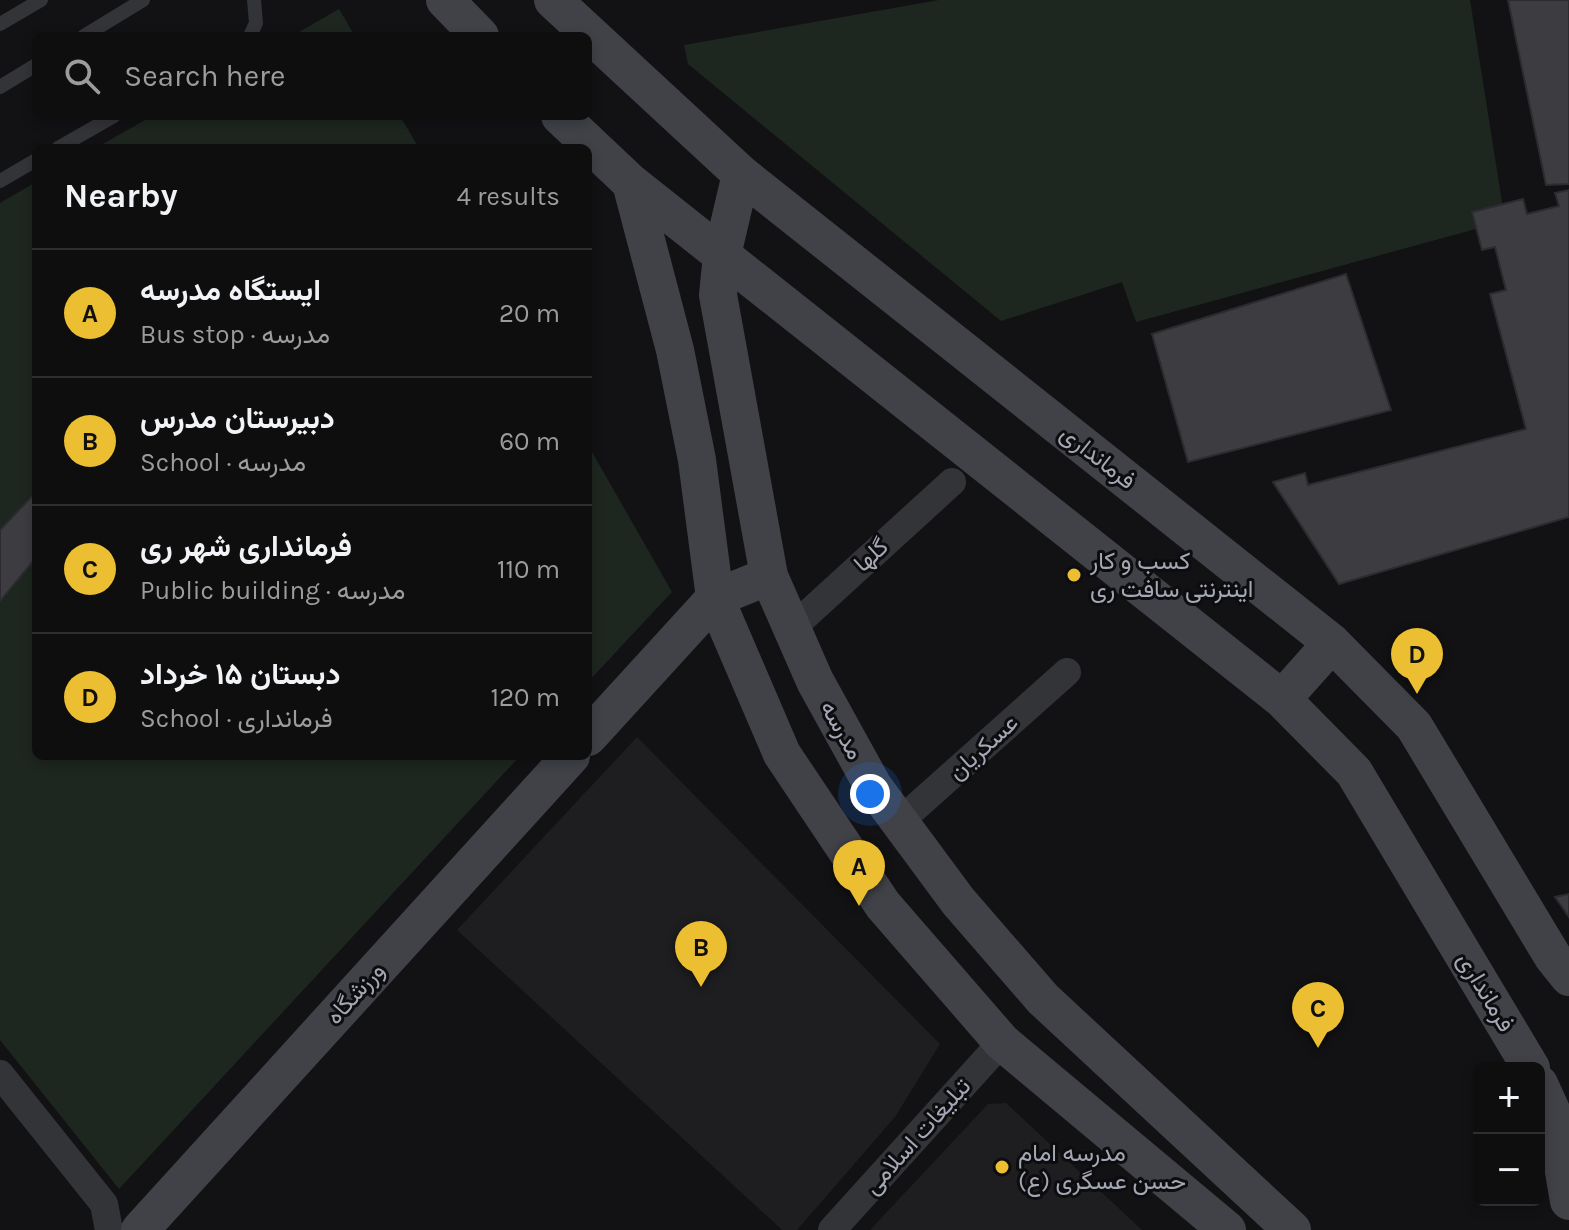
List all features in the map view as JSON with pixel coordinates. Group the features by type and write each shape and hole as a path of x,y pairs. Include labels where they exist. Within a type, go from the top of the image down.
{"street":[{"path":"445,0 476,32"},
{"name":"فرمانداری","path":"553,0 588,32"},
{"name":"فرمانداری","path":"592,36 741,174 1332,643 1414,726 1553,957 1569,977"},
{"name":"فرمانداری","path":"564,120 590,144"},
{"name":"فرمانداری","path":"592,146 631,183 1282,699 1354,772 1527,1062"},
{"name":"مدرسه","path":"741,174 722,255 718,295 769,576 815,681 866,773 899,822 958,901 1043,999 1292,1230"},
{"path":"631,183 685,397 697,460 715,598 782,754 883,905 1002,1042 1227,1230"},
{"name":"گلها","path":"791,629 952,482"},
{"path":"592,733 715,598 769,576"},
{"path":"1282,699 1332,643"},
{"name":"عسکریان","path":"899,822 1067,672"},
{"name":"ورزشگاه","path":"140,1230 567,760"},
{"name":"تبلیغات اسلامی","path":"832,1230 1002,1042"},
{"path":"0,1074 104,1204 109,1230"},
{"path":"1545,1097 1555,1119 1569,1201"}],"lane":[{"path":"0,24 41,0"},
{"path":"91,32 143,0"},
{"path":"252,32 256,23 254,0"},
{"path":"0,87 32,67"},
{"path":"65,144 107,120"},
{"path":"0,181 32,162"}],"shaded area":[{"path":"939,0 1470,0 1505,221 1136,322 1122,282 1001,321 688,64 684,45"},
{"path":"339,9 353,32 299,32"},
{"path":"145,120 402,120 417,144 103,144"},
{"path":"32,184 32,760 516,760 119,1189 0,1040 0,203"},
{"path":"592,452 672,592 592,678"},
{"path":"637,737 940,1044 895,1117 797,1230 782,1230 457,930"},
{"name":"مدرسه امام حسن عسگری (ع)","path":"1006,1103 1142,1230 870,1230 988,1104"}],"building":[{"path":"1508,0 1569,0 1569,184 1546,185"},
{"path":"1569,190 1569,517 1339,584 1273,482 1305,473 1308,485 1526,429 1490,294 1506,290 1495,247 1482,250 1472,212 1523,199 1527,214 1559,206 1555,193"},
{"path":"1346,274 1391,410 1188,462 1152,334"},
{"path":"32,496 32,563 0,601 0,530"},
{"path":"1569,894 1569,917 1555,897"}],"place":[{"name":"کسب و کار اینترنتی سافت ری","path":"1074,575"},
{"name":"دبستان ۱۵ خرداد","path":"1417,694"},
{"name":"ایستگاه مدرسه","path":"859,906"},
{"name":"دبیرستان مدرس","path":"701,987"},
{"name":"فرمانداری شهر ری","path":"1318,1048"},
{"name":"مدرسه امام حسن عسگری (ع)","path":"1002,1167"}]}
